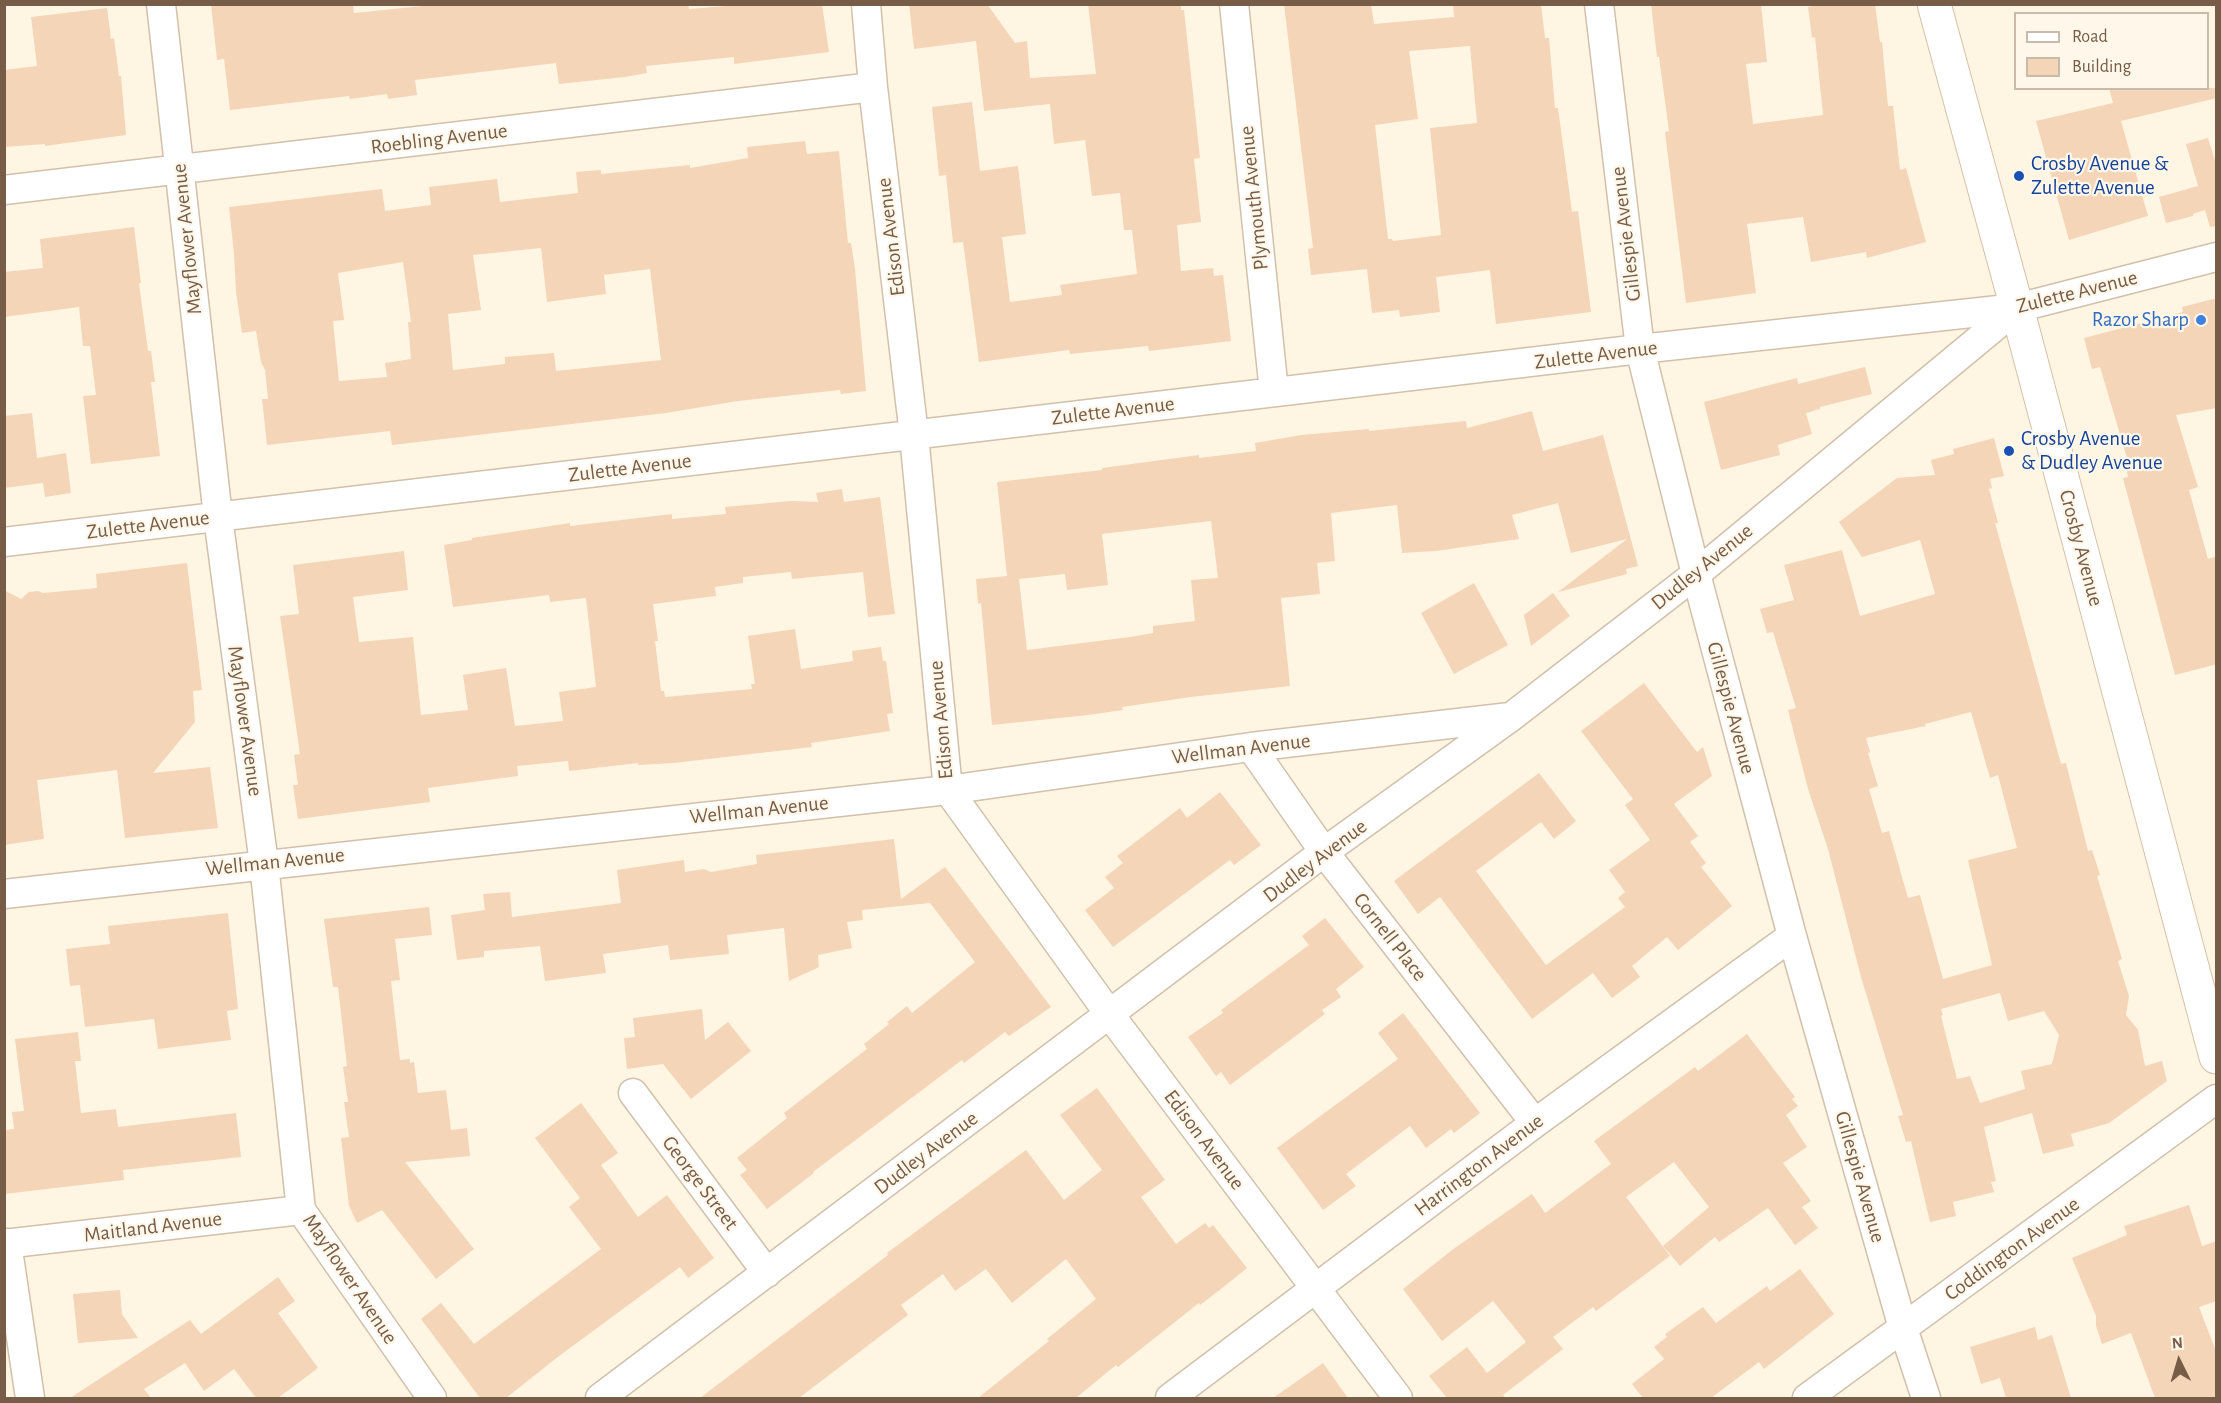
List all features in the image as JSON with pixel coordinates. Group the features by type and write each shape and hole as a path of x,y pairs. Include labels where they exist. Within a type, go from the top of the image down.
{"street":[{"name":"Mayflower Avenue","path":"161,4 218,517 264,864 301,1210 432,1398"},
{"name":"Edison Avenue","path":"866,4 873,87 914,435 948,789 1110,1015 1398,1398"},
{"name":"Plymouth Avenue","path":"1234,4 1274,392"},
{"name":"Gillespie Avenue","path":"1599,4 1640,349 1696,574 1792,936 1903,1328 1926,1398"},
{"name":"Crosby Avenue","path":"1934,4 2217,1058"},
{"name":"Roebling Avenue","path":"4,190 873,87"},
{"name":"Zulette Avenue","path":"4,542 1640,349 2017,308 2217,256"},
{"name":"Dudley Avenue","path":"600,1398 1324,852 1512,717 1696,574 2017,308"},
{"name":"Wellman Avenue","path":"4,894 948,789 1251,747 1512,717"},
{"name":"Cornell Place","path":"1251,747 1324,852 1535,1123"},
{"name":"Harrington Avenue","path":"1170,1398 1535,1123 1792,936"},
{"name":"George Street","path":"633,1093 767,1273"},
{"name":"Coddington Avenue","path":"1807,1398 2217,1099"},
{"name":"Maitland Avenue","path":"6,1243 301,1210"},
{"path":"6,1243 30,1398"}],"building":[{"path":"211,4 353,4 354,13 442,4 688,4 689,9 750,4 822,4 829,52 734,64 734,57 646,66 647,73 559,84 556,63 415,80 417,95 388,99 387,94 350,99 349,96 230,110 224,59 217,60"},
{"path":"909,4 987,4 1015,43 1027,41 1030,78 1096,74 1088,4 1181,4 1181,10 1184,10 1200,158 1194,159 1201,222 1177,225 1181,271 1213,268 1214,276 1223,275 1231,341 1149,351 1148,346 1070,354 1069,350 979,362 963,242 953,243 946,175 939,176 932,107 972,102 980,171 1018,166 1026,234 1002,237 1010,302 1062,295 1060,285 1137,274 1132,230 1124,230 1120,193 1092,196 1085,140 1054,144 1050,104 984,111 976,41 914,49"},
{"path":"1284,4 1371,4 1374,24 1454,17 1453,4 1541,4 1545,38 1549,38 1555,108 1558,108 1572,212 1578,211 1591,312 1496,324 1490,270 1436,277 1440,312 1400,317 1399,310 1372,313 1367,269 1311,275 1308,249 1313,248","holes":["1470,46 1477,123 1430,128 1441,235 1393,241 1388,239 1375,125 1418,119 1409,51"]},
{"path":"1651,4 1761,4 1767,62 1746,64 1753,124 1823,115 1815,37 1812,38 1808,7 1826,4 1875,4 1880,42 1882,42 1888,106 1893,106 1900,170 1906,168 1926,242 1867,258 1866,252 1811,262 1803,217 1747,224 1756,293 1686,303 1665,132 1669,131"},
{"path":"107,8 111,39 114,38 119,76 121,76 126,135 45,146 45,144 4,147 4,70 37,66 31,17"},
{"path":"2209,88 2216,88 2217,98 2121,121 2148,216 2069,240 2036,121 2113,103 2110,90 2209,90"},
{"path":"2208,138 2217,167 2217,226 2210,227 2205,210 2193,216 2166,223 2159,197 2198,186 2186,144"},
{"path":"805,141 807,154 839,151 848,243 851,243 855,269 866,391 841,394 840,390 738,401 666,413 392,445 390,431 267,445 262,399 268,399 265,370 261,362 256,331 242,333 229,207 382,189 385,211 431,205 429,187 497,179 500,202 578,193 576,172 601,170 601,174 690,165 690,168 748,158 747,147","holes":["541,248 547,302 606,294 604,275 650,269 661,360 556,371 554,353 505,357 505,364 453,370 448,314 481,310 473,255","403,262 411,322 408,322 411,359 385,363 387,377 339,381 333,321 344,320 338,273"]},
{"path":"134,227 148,351 151,351 155,382 151,382 160,456 91,464 83,396 96,395 90,346 83,346 79,307 4,317 4,272 43,268 40,239"},
{"path":"2217,298 2217,408 2176,415 2198,487 2189,490 2208,559 2217,556 2217,664 2175,675 2123,478 2128,477 2124,459 2127,458 2100,367 2092,369 2084,338 2183,312 2182,307"},
{"path":"1865,367 1872,394 1820,407 1820,409 1806,413 1812,434 1778,445 1780,455 1721,470 1704,402 1797,378 1798,384"},
{"path":"1532,411 1543,451 1603,435 1638,566 1626,569 1627,574 1558,592 1627,539 1571,553 1558,503 1512,515 1519,539 1436,551 1402,553 1397,505 1331,513 1335,561 1317,563 1320,594 1281,598 1290,686 1191,697 1122,707 1123,710 1088,715 992,725 981,603 978,604 976,579 1007,576 997,482 1102,470 1102,468 1199,455 1199,458 1256,451 1255,443 1301,435 1466,421 1467,428","holes":["1211,521 1218,578 1191,580 1195,621 1153,626 1153,633 1130,637 1027,650 1019,579 1065,574 1067,590 1108,585 1102,534"]},
{"path":"32,413 37,458 66,453 71,493 45,497 43,483 4,488 4,416"},
{"path":"1994,438 2004,476 1990,479 1992,488 1989,489 1998,523 1995,523 2061,764 2066,763 2088,851 2092,850 2100,875 2097,876 2122,959 2118,961 2129,996 2126,1015 2138,1030 2145,1066 2162,1061 2167,1081 2109,1123 2071,1134 2074,1146 2043,1154 2032,1113 1984,1127 1996,1181 1991,1182 1994,1192 1953,1202 1956,1216 1930,1222 1911,1141 1906,1142 1898,1116 1903,1115 1861,977 1828,849 1808,789 1788,710 1796,708 1773,632 1767,633 1760,609 1794,600 1784,565 1842,550 1860,616 1935,594 1920,540 1862,557 1839,522 1897,478 1935,475 1931,460 1954,454 1953,449","holes":["1971,712 1990,778 1998,775 2017,848 1968,860 1992,965 1943,979 1920,895 1908,898 1889,831 1882,833 1869,789 1878,786 1866,738 1926,726 1925,724","2000,993 2008,1021 2044,1011 2059,1035 2052,1064 2021,1071 2025,1089 1980,1103 1970,1076 1957,1079 1941,1009"]},
{"path":"842,489 844,502 880,497 895,614 868,617 863,572 792,579 791,572 743,577 743,583 715,587 716,596 653,604 661,691 664,691 665,697 752,689 751,684 755,684 748,636 795,629 801,669 853,661 852,651 881,647 883,661 886,661 893,713 887,714 890,731 811,743 812,747 674,763 638,765 638,763 569,771 568,761 517,766 518,776 428,788 430,802 298,819 293,785 298,785 294,755 300,754 280,616 299,614 293,565 404,551 408,590 353,597 359,642 413,637 421,715 468,710 463,675 506,668 515,726 563,721 559,692 596,687 586,598 550,602 549,595 453,607 444,545 472,540 472,538 570,523 570,526 672,514 672,519 726,514 725,507 791,501 818,502 816,493"},
{"path":"187,563 202,690 193,691 195,722 153,773 210,767 218,828 125,838 117,770 37,780 44,839 4,845 4,590 21,599 29,592 43,593 97,588 96,574"},
{"path":"1474,583 1508,645 1454,674 1421,613"},
{"path":"1553,593 1570,616 1531,646 1524,615"},
{"path":"1644,683 1697,752 1703,747 1712,776 1674,804 1698,836 1690,842 1706,863 1701,867 1732,906 1678,950 1667,937 1632,966 1640,977 1612,998 1593,973 1532,1019 1440,897 1418,914 1394,881 1539,773 1576,821 1554,839 1541,822 1476,871 1546,965 1625,907 1618,898 1625,892 1609,870 1650,840 1625,805 1633,799 1581,731"},
{"path":"1220,792 1261,845 1234,865 1230,860 1113,947 1085,910 1114,888 1105,877 1123,863 1117,856 1180,808 1187,818"},
{"path":"894,839 901,899 945,867 1051,1007 1009,1036 1005,1032 964,1063 962,1060 767,1209 740,1175 747,1170 737,1158 787,1118 784,1113 867,1049 864,1044 889,1024 887,1022 907,1006 912,1013 975,962 930,903 862,910 863,920 847,922 852,948 818,955 819,967 789,981 784,928 727,935 729,954 670,960 668,945 603,954 606,973 545,981 540,946 484,951 484,957 457,960 451,915 485,910 483,894 510,892 512,917 621,903 617,870 684,860 685,872 704,869 711,872 757,864 756,855"},
{"path":"429,907 432,935 395,939 400,980 391,981 400,1060 410,1059 410,1063 414,1062 418,1093 446,1090 451,1130 467,1128 470,1156 405,1162 474,1249 436,1279 382,1210 357,1223 349,1206 341,1138 349,1137 344,1102 348,1102 343,1067 347,1066 338,987 333,987 324,919"},
{"path":"228,913 238,1009 227,1011 231,1040 158,1049 154,1019 85,1027 80,985 70,986 66,949 110,944 108,926"},
{"path":"1325,918 1364,967 1336,989 1341,997 1322,1010 1325,1014 1230,1085 1221,1072 1216,1076 1188,1037 1223,1013 1221,1010 1309,945 1302,936"},
{"path":"702,1009 705,1040 728,1022 751,1051 691,1099 663,1064 627,1069 624,1038 635,1037 633,1018"},
{"path":"1403,1013 1480,1113 1454,1133 1451,1129 1426,1148 1410,1126 1346,1174 1356,1186 1323,1210 1277,1148 1398,1059 1378,1033"},
{"path":"78,1032 81,1061 75,1061 81,1113 116,1109 118,1127 236,1113 241,1157 123,1170 124,1180 4,1194 4,1130 14,1129 12,1112 24,1111 15,1039"},
{"path":"1747,1034 1795,1097 1792,1099 1798,1106 1786,1115 1807,1147 1783,1163 1811,1201 1802,1207 1818,1228 1795,1245 1768,1208 1719,1242 1715,1237 1680,1266 1663,1246 1709,1207 1674,1162 1626,1197 1670,1256 1596,1311 1593,1307 1553,1337 1563,1349 1503,1395 1506,1398 1447,1398 1429,1376 1467,1347 1487,1373 1526,1342 1493,1301 1442,1341 1403,1289 1452,1250 1532,1194 1545,1213 1611,1164 1594,1141 1695,1067 1698,1071"},
{"path":"1097,1088 1165,1180 1141,1197 1176,1244 1205,1223 1209,1228 1213,1225 1247,1268 1226,1285 1200,1305 1199,1303 1118,1367 1116,1365 1076,1398 978,1398 1049,1341 1047,1339 1096,1299 1066,1259 1012,1303 986,1269 955,1291 943,1274 901,1305 908,1315 799,1398 700,1398 888,1255 887,1253 1026,1150 1064,1200 1102,1170 1060,1115"},
{"path":"581,1103 618,1153 601,1165 638,1217 667,1195 714,1258 688,1278 680,1267 506,1398 480,1398 421,1319 441,1303 474,1344 601,1249 569,1207 580,1198 535,1138"},
{"path":"2189,1205 2202,1246 2217,1241 2217,1301 2199,1307 2217,1354 2217,1398 2155,1398 2131,1333 2102,1344 2096,1326 2096,1316 2072,1258 2127,1235 2124,1226"},
{"path":"1800,1269 1834,1314 1764,1369 1759,1362 1711,1398 1643,1398 1632,1384 1664,1359 1654,1347 1667,1337 1665,1334 1703,1307 1716,1323 1767,1286 1770,1291"},
{"path":"278,1277 295,1301 278,1313 318,1368 278,1398 256,1398 234,1369 204,1391 185,1363 144,1389 151,1398 70,1398 190,1320 201,1334"},
{"path":"120,1290 122,1314 138,1338 78,1343 73,1294"},
{"path":"2035,1327 2038,1340 2052,1335 2071,1398 2006,1398 2000,1378 1981,1384 1970,1347"},
{"path":"1323,1363 1348,1398 1273,1398"}],"place":[{"name":"Crosby Avenue & Zulette Avenue","path":"2019,176"},
{"name":"Razor Sharp","path":"2201,320"},
{"name":"Crosby Avenue & Dudley Avenue","path":"2009,451"}]}
